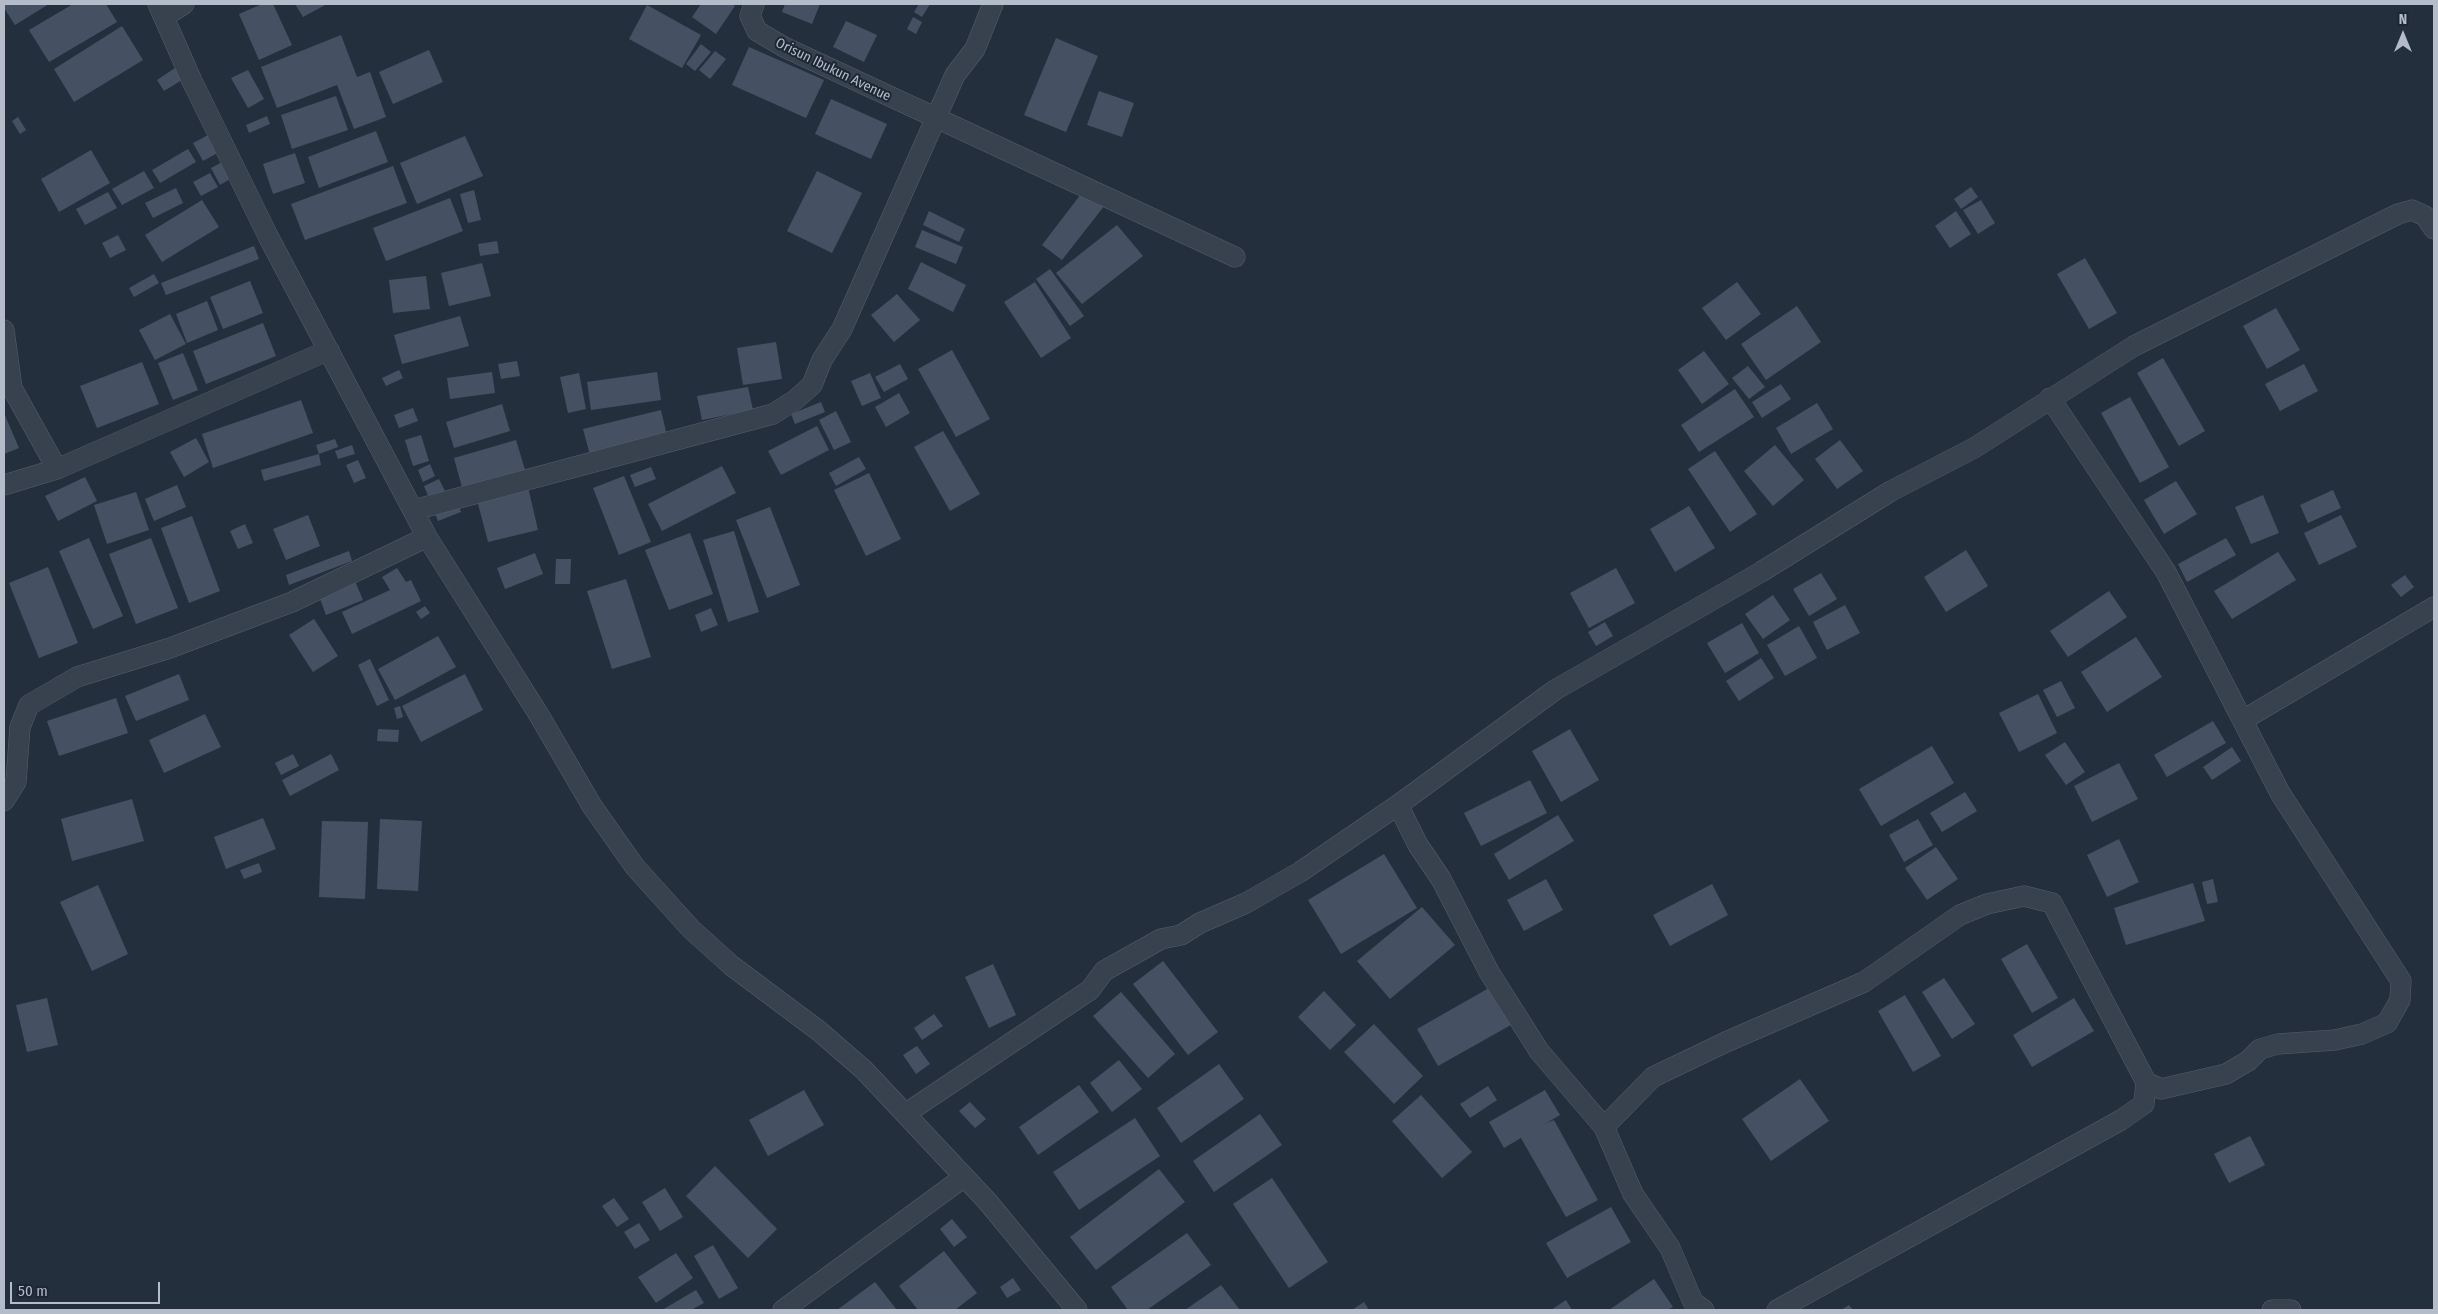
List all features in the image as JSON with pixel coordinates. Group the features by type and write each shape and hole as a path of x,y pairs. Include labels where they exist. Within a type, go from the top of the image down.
{"street":[{"path":"184,4 162,10 192,80 269,238 330,350 427,537 539,716 592,806 635,867 692,929 732,966 825,1036 864,1070 987,1201 1077,1310"},
{"name":"Orisun Ibukun Avenue","path":"754,4 750,16 757,31 784,47 1235,257"},
{"path":"414,510 773,414 796,400 812,385 822,360 842,329 956,75 975,49 993,4"},
{"path":"905,1114 1090,990 1104,971 1161,940 1181,936 1200,923 1246,903 1300,872 1398,805 1555,690 1761,572 1891,492 1974,448 2134,346 2398,214 2412,210 2425,216 2434,229"},
{"path":"4,330 12,388 57,469"},
{"path":"4,486 57,469 330,350"},
{"path":"2050,398 2166,572 2280,793 2401,981 2400,1000 2387,1023 2362,1034 2335,1040 2278,1044 2260,1050 2248,1061 2226,1074 2161,1089 2146,1082"},
{"path":"4,801 16,782 20,727 29,705 77,677 170,648 292,602 427,537"},
{"path":"2243,720 2434,607"},
{"path":"1398,805 1418,845 1441,880 1489,972 1539,1051 1604,1127 1633,1194 1670,1248 1693,1302 1704,1310"},
{"path":"1604,1127 1653,1077 1726,1042 1864,982 1960,915 1987,904 2024,896 2052,903 2146,1082 2144,1104 2121,1120 1777,1310"},
{"path":"783,1310 964,1177"},
{"path":"2272,1310 2291,1310"}],"building":[{"path":"4,4 49,4 15,25 4,8"},
{"path":"73,4 106,4 117,22 49,62 29,30"},
{"path":"262,4 273,4 292,45 259,60 239,14"},
{"path":"295,4 327,4 303,17"},
{"path":"701,4 731,4 735,6 716,34 692,17"},
{"path":"785,4 820,4 812,24 782,12"},
{"path":"919,4 930,4 922,17 914,12"},
{"path":"647,5 701,35 682,68 629,39"},
{"path":"913,17 922,22 916,34 907,29"},
{"path":"846,21 877,35 864,62 833,47"},
{"path":"122,26 143,60 74,102 54,69"},
{"path":"341,35 357,77 370,72 386,117 354,129 337,85 277,108 261,67"},
{"path":"1056,38 1098,56 1066,132 1024,115"},
{"path":"701,44 711,52 695,71 686,64"},
{"path":"749,47 824,80 806,118 732,85"},
{"path":"429,50 443,82 393,104 379,72"},
{"path":"715,51 726,59 710,79 699,70"},
{"path":"175,68 182,80 164,91 157,80"},
{"path":"248,70 264,99 248,108 231,78"},
{"path":"1099,91 1134,103 1122,137 1087,125"},
{"path":"336,96 348,130 292,149 281,115"},
{"path":"831,99 887,124 871,159 815,134"},
{"path":"267,116 270,124 249,133 246,125"},
{"path":"18,117 26,130 20,134 12,121"},
{"path":"376,131 388,162 319,188 308,157"},
{"path":"212,133 221,151 203,161 193,143"},
{"path":"465,136 483,176 417,204 400,163"},
{"path":"188,149 196,162 160,183 152,170"},
{"path":"91,150 110,183 59,212 41,179"},
{"path":"295,153 305,183 273,194 263,164"},
{"path":"226,160 235,176 220,185 211,168"},
{"path":"393,166 407,203 305,240 291,204"},
{"path":"144,171 154,188 122,205 112,189"},
{"path":"817,171 862,193 832,253 787,231"},
{"path":"210,173 218,187 201,196 193,182"},
{"path":"1971,187 1978,197 1961,209 1954,199"},
{"path":"176,188 183,203 153,218 145,203"},
{"path":"474,190 481,220 468,223 460,194"},
{"path":"1084,190 1105,205 1062,260 1042,245"},
{"path":"108,192 117,208 85,225 76,209"},
{"path":"450,198 463,231 386,261 373,228"},
{"path":"202,200 219,227 162,262 145,235"},
{"path":"1981,200 1995,223 1978,234 1963,210"},
{"path":"929,211 965,229 959,242 923,225"},
{"path":"1956,211 1971,234 1950,248 1935,226"},
{"path":"1117,225 1143,256 1082,304 1056,273"},
{"path":"922,230 963,247 956,264 915,247"},
{"path":"118,235 126,250 110,258 102,243"},
{"path":"497,241 499,253 480,256 478,244"},
{"path":"254,246 259,259 166,295 161,283"},
{"path":"2085,258 2117,313 2089,329 2057,274"},
{"path":"921,262 966,285 953,312 908,289"},
{"path":"482,263 491,296 449,306 441,273"},
{"path":"1050,269 1084,316 1070,326 1036,279"},
{"path":"154,274 159,283 134,297 129,288"},
{"path":"426,276 430,309 393,313 389,280"},
{"path":"250,281 263,313 223,329 210,297"},
{"path":"1035,282 1071,338 1041,358 1004,302"},
{"path":"1737,282 1761,314 1726,340 1702,308"},
{"path":"897,294 920,320 894,342 871,315"},
{"path":"207,301 218,330 187,343 176,314"},
{"path":"1797,306 1821,342 1766,380 1741,344"},
{"path":"2276,308 2300,350 2267,369 2243,326"},
{"path":"170,314 186,344 155,360 139,330"},
{"path":"460,316 469,346 402,364 394,335"},
{"path":"263,323 276,356 206,384 193,351"},
{"path":"776,342 782,379 743,385 737,348"},
{"path":"952,350 990,419 956,437 918,369"},
{"path":"1704,351 1729,384 1702,404 1678,370"},
{"path":"183,353 198,390 173,400 158,363"},
{"path":"2163,358 2205,431 2179,446 2137,373"},
{"path":"517,361 520,376 501,379 498,364"},
{"path":"142,362 159,404 97,428 80,386"},
{"path":"900,364 908,379 884,392 875,377"},
{"path":"2304,364 2318,391 2280,411 2265,384"},
{"path":"1748,366 1765,387 1749,399 1732,378"},
{"path":"399,370 403,378 386,386 382,378"},
{"path":"492,372 495,393 450,399 447,378"},
{"path":"657,372 661,400 591,410 587,382"},
{"path":"579,373 586,409 568,413 560,377"},
{"path":"870,373 881,398 862,406 851,381"},
{"path":"1781,384 1791,399 1762,418 1752,402"},
{"path":"748,387 753,410 702,420 697,396"},
{"path":"1735,389 1754,417 1699,452 1681,425"},
{"path":"899,393 910,413 886,427 875,407"},
{"path":"2130,397 2169,467 2140,483 2101,413"},
{"path":"301,400 313,433 213,468 202,434"},
{"path":"821,402 825,412 795,424 791,414"},
{"path":"1817,403 1833,429 1791,454 1776,428"},
{"path":"502,404 510,431 454,448 446,422"},
{"path":"413,408 418,421 399,428 394,415"},
{"path":"661,410 667,436 590,455 583,429"},
{"path":"836,411 851,442 834,450 819,420"},
{"path":"4,413 19,448 4,454"},
{"path":"817,426 829,450 781,475 768,451"},
{"path":"943,431 980,494 950,511 914,447"},
{"path":"421,435 429,461 413,466 405,440"},
{"path":"196,438 209,462 184,477 170,452"},
{"path":"335,439 338,447 319,454 316,445"},
{"path":"516,440 526,473 463,491 454,458"},
{"path":"1840,440 1863,471 1837,489 1815,459"},
{"path":"352,445 355,454 338,459 335,451"},
{"path":"1775,445 1804,480 1773,506 1744,471"},
{"path":"1715,451 1757,514 1730,532 1688,469"},
{"path":"319,454 321,465 264,481 261,470"},
{"path":"859,457 866,469 836,486 829,473"},
{"path":"358,460 366,478 354,483 346,465"},
{"path":"430,464 435,476 423,482 418,470"},
{"path":"722,466 736,493 662,531 648,504"},
{"path":"651,467 656,479 635,487 630,475"},
{"path":"869,473 901,539 866,556 834,490"},
{"path":"624,476 651,542 619,555 593,488"},
{"path":"85,477 97,501 58,521 45,496"},
{"path":"439,479 445,491 429,498 424,486"},
{"path":"2176,481 2197,514 2164,534 2144,500"},
{"path":"177,485 186,507 154,521 145,499"},
{"path":"528,487 538,530 488,542 477,500"},
{"path":"2333,490 2341,508 2308,523 2300,505"},
{"path":"136,492 149,530 107,544 94,505"},
{"path":"2263,495 2279,533 2251,544 2235,507"},
{"path":"457,500 461,512 438,521 433,509"},
{"path":"1689,506 1715,548 1675,572 1650,529"},
{"path":"770,507 800,585 767,598 736,520"},
{"path":"308,515 320,546 286,560 273,529"},
{"path":"2341,515 2357,547 2319,565 2304,533"},
{"path":"192,516 220,591 189,603 161,528"},
{"path":"245,524 253,543 238,549 230,531"},
{"path":"734,531 759,612 728,622 703,540"},
{"path":"690,533 713,594 669,610 645,550"},
{"path":"89,538 123,616 93,629 59,551"},
{"path":"151,538 178,608 136,624 109,554"},
{"path":"2226,538 2236,555 2187,582 2178,564"},
{"path":"1966,550 1988,586 1946,612 1924,577"},
{"path":"349,551 352,561 289,585 286,575"},
{"path":"2278,552 2296,580 2232,619 2214,591"},
{"path":"535,553 543,574 505,589 497,568"},
{"path":"556,559 571,559 570,584 555,584"},
{"path":"48,567 78,643 39,658 9,583"},
{"path":"397,568 406,582 411,580 421,601 352,634 342,612 390,590 382,577"},
{"path":"1616,568 1635,603 1589,628 1570,593"},
{"path":"1821,573 1837,599 1809,616 1793,589"},
{"path":"2405,575 2414,587 2401,597 2391,585"},
{"path":"626,579 651,657 612,669 587,591"},
{"path":"355,581 363,600 326,615 319,596"},
{"path":"2109,591 2127,617 2068,657 2050,631"},
{"path":"1773,595 1790,620 1763,639 1745,614"},
{"path":"1845,605 1860,633 1827,650 1813,622"},
{"path":"425,606 430,613 421,619 416,612"},
{"path":"711,608 718,625 701,632 695,615"},
{"path":"314,619 338,656 313,672 289,635"},
{"path":"1605,622 1613,636 1596,646 1588,632"},
{"path":"1742,623 1759,653 1725,673 1707,643"},
{"path":"1799,626 1817,658 1785,676 1767,645"},
{"path":"438,636 456,667 395,700 378,669"},
{"path":"2136,637 2162,677 2107,712 2081,672"},
{"path":"1761,658 1774,678 1739,701 1726,681"},
{"path":"370,659 389,700 377,706 358,665"},
{"path":"179,674 189,700 136,721 125,696"},
{"path":"465,674 483,710 421,742 402,706"},
{"path":"2061,681 2075,708 2057,717 2043,690"},
{"path":"2038,694 2057,733 2019,752 1999,713"},
{"path":"116,698 128,733 59,756 47,721"},
{"path":"400,706 403,717 397,719 394,708"},
{"path":"205,714 221,747 164,773 149,740"},
{"path":"2213,721 2226,743 2167,777 2154,755"},
{"path":"378,729 399,730 398,742 377,741"},
{"path":"1570,729 1599,780 1561,802 1532,751"},
{"path":"2065,742 2085,772 2066,785 2045,755"},
{"path":"1932,746 1954,783 1881,826 1859,789"},
{"path":"2232,747 2241,761 2212,780 2203,767"},
{"path":"293,754 299,766 281,775 275,763"},
{"path":"331,754 339,770 290,796 282,780"},
{"path":"2119,763 2138,799 2092,822 2074,786"},
{"path":"1530,780 1547,813 1481,846 1464,813"},
{"path":"1965,792 1977,811 1942,832 1930,813"},
{"path":"132,799 144,841 72,861 61,819"},
{"path":"1558,815 1574,841 1509,880 1494,854"},
{"path":"263,818 276,849 226,869 214,837"},
{"path":"380,819 422,821 418,891 377,889"},
{"path":"1918,819 1933,845 1904,862 1889,835"},
{"path":"322,821 368,822 365,899 319,897"},
{"path":"2119,839 2139,882 2107,897 2087,855"},
{"path":"1936,847 1958,879 1927,900 1905,868"},
{"path":"1384,854 1417,908 1341,954 1308,900"},
{"path":"259,863 262,872 244,879 240,870"},
{"path":"1546,879 1563,910 1524,931 1507,900"},
{"path":"2213,879 2218,902 2207,904 2202,882"},
{"path":"2193,883 2205,921 2126,945 2114,908"},
{"path":"1712,884 1728,915 1670,946 1653,915"},
{"path":"98,885 128,954 92,971 60,902"},
{"path":"1422,907 1455,945 1390,999 1357,961"},
{"path":"2027,944 2058,998 2032,1013 2001,959"},
{"path":"1163,961 1218,1032 1188,1055 1133,984"},
{"path":"993,964 1016,1015 989,1028 965,977"},
{"path":"1944,978 1975,1024 1952,1039 1922,992"},
{"path":"1496,984 1518,1021 1438,1066 1417,1029"},
{"path":"1324,991 1356,1025 1330,1050 1298,1017"},
{"path":"1121,992 1175,1054 1148,1078 1093,1016"},
{"path":"1905,995 1941,1056 1913,1072 1878,1011"},
{"path":"47,998 58,1045 27,1052 16,1005"},
{"path":"2074,998 2094,1031 2032,1067 2013,1035"},
{"path":"934,1014 943,1026 922,1040 914,1028"},
{"path":"1374,1024 1423,1076 1394,1104 1344,1052"},
{"path":"917,1046 930,1064 916,1074 903,1055"},
{"path":"1119,1060 1142,1089 1112,1112 1090,1083"},
{"path":"1219,1064 1244,1099 1181,1143 1157,1108"},
{"path":"1800,1079 1829,1121 1771,1161 1742,1119"},
{"path":"1079,1085 1099,1112 1038,1155 1019,1127"},
{"path":"1488,1086 1497,1100 1470,1118 1460,1104"},
{"path":"804,1090 824,1125 768,1156 749,1120"},
{"path":"1545,1090 1560,1115 1545,1124 1554,1120 1598,1200 1566,1217 1521,1138 1504,1148 1489,1122"},
{"path":"1421,1095 1472,1152 1442,1178 1392,1121"},
{"path":"970,1102 986,1119 975,1128 959,1111"},
{"path":"1260,1114 1282,1145 1214,1192 1193,1161"},
{"path":"1135,1118 1160,1156 1079,1210 1053,1172"},
{"path":"2250,1136 2265,1165 2229,1183 2214,1154"},
{"path":"715,1166 777,1229 748,1258 686,1196"},
{"path":"1159,1169 1185,1202 1096,1270 1070,1237"},
{"path":"1272,1178 1328,1262 1289,1288 1233,1204"},
{"path":"665,1188 683,1217 660,1231 642,1202"},
{"path":"614,1198 629,1219 617,1227 602,1206"},
{"path":"1611,1207 1631,1242 1567,1278 1546,1243"},
{"path":"952,1219 967,1237 954,1247 940,1229"},
{"path":"639,1223 650,1240 635,1249 624,1232"},
{"path":"1187,1233 1211,1265 1147,1310 1128,1310 1111,1287"},
{"path":"713,1245 738,1288 719,1299 694,1256"},
{"path":"944,1251 977,1293 955,1310 918,1310 899,1286"},
{"path":"676,1253 693,1278 656,1303 638,1277"},
{"path":"1013,1278 1021,1290 1007,1298 1000,1287"},
{"path":"1654,1279 1673,1307 1667,1310 1609,1310"},
{"path":"875,1282 897,1310 837,1310"},
{"path":"1221,1285 1240,1310 1185,1310"},
{"path":"696,1290 704,1303 691,1310 662,1310"},
{"path":"1566,1300 1572,1310 1551,1310"},
{"path":"1364,1302 1369,1310 1352,1310"},
{"path":"1849,1305 1853,1310 1841,1310"}]}
